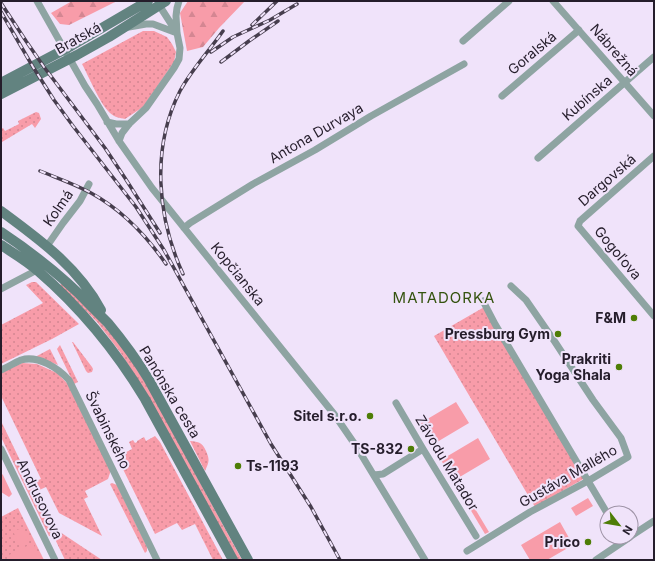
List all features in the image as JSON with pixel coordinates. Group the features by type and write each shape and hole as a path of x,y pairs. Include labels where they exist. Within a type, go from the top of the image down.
{"main road":[{"name":"Bratská","path":"1,83 71,46 148,1"},
{"name":"Bratská","path":"1,94 77,55 125,27 162,2"},
{"path":"1,211 47,246 77,275 97,302 107,322"},
{"name":"Panónska cesta","path":"1,232 25,248 58,274 107,322 149,380 248,560"},
{"name":"Panónska cesta","path":"1,245 37,270 60,290 84,315 123,364 134,380 233,560"}],"street":[{"name":"Kopčianska","path":"37,1 85,86 119,141 152,188 334,414 374,475 425,560"},
{"path":"148,1 162,2 177,33"},
{"path":"119,141 122,133 129,124 146,108 180,56 176,12 179,1"},
{"path":"463,41 509,1"},
{"name":"Nábrežná","path":"554,1 654,116"},
{"path":"125,27 151,24 177,33"},
{"name":"Goralská","path":"502,96 579,30"},
{"name":"Kubínska","path":"538,158 654,57"},
{"name":"Antona Durvaya","path":"184,228 253,184 464,64"},
{"path":"107,122 129,124"},
{"name":"Dargovská","path":"578,226 580,222 654,156"},
{"name":"Kolmá","path":"47,246 80,201 89,184"},
{"name":"Gogoľova","path":"578,226 654,316"},
{"path":"1,289 37,270"},
{"name":"Gustáva Mallého","path":"467,551 628,457 621,438 593,400 526,300 511,286"},
{"path":"483,302 602,505"},
{"name":"Švabinského","path":"1,370 22,360 32,360 46,363 54,367 62,372 69,380 157,560"},
{"name":"Závodu Matador","path":"396,403 476,536"},
{"name":"Andrusovova","path":"1,449 55,560"},
{"path":"374,475 383,474 423,449"},
{"path":"639,530 654,521"},
{"path":"596,560 617,545"}],"green space":[{"path":"72,1 117,1 69,25 60,24 51,13"},
{"path":"188,1 245,1 203,47 187,51 180,13"},
{"path":"143,31 154,31 167,37 176,52 174,62 143,107 125,119 119,118 106,109 82,64"},
{"path":"36,112 39,113 41,119 35,128 32,124 2,142 1,141 1,129 3,128 5,131 19,124 18,121"},
{"path":"36,282 79,324 1,364 1,325 43,303 26,285"},
{"path":"63,282 88,307 125,351 148,387 242,560 238,560 146,392 120,352 97,322 60,285"},
{"path":"486,306 585,478 535,507 434,336"},
{"path":"72,342 92,367 92,372 88,373 86,371"},
{"path":"60,345 78,382 74,384 57,349"},
{"path":"50,349 58,365 35,357"},
{"path":"22,363 37,364 57,373 68,384 110,470 108,479 85,491 88,497 84,499 102,536 59,513 46,487 35,492 50,521 57,530 102,560 65,560 54,537 49,536 1,437 1,421 31,483 41,479 1,396 1,373"},
{"path":"456,402 469,423 432,445 419,424"},
{"path":"155,436 160,442 223,560 213,560 195,524 182,530 177,523 155,534 117,457 132,449 129,442 133,440 135,443 144,437 146,441"},
{"path":"478,438 490,459 453,481 441,460"},
{"path":"190,441 200,443 205,448 208,463 205,471"},
{"path":"1,473 12,494 9,497 1,492"},
{"path":"112,483 117,485 147,547 147,551 145,553 110,484"},
{"path":"588,498 593,506 576,516 571,508"},
{"path":"474,507 489,532 485,534 470,509"},
{"path":"18,508 44,560 1,560 1,517"},
{"path":"560,522 573,545 547,560 530,560 521,545"},
{"path":"23,528 29,540 19,545 13,531"},
{"path":"33,543 41,560 11,560 9,555"}],"railway":[{"path":"252,25 277,1"},
{"path":"1,3 44,67 105,148 160,233"},
{"path":"211,52 233,37 270,20 297,4"},
{"path":"1,12 54,100 136,207 164,250 271,444 311,507 340,560"},
{"path":"221,62 278,21"},
{"path":"183,274 167,229 163,206 161,159 171,113 180,91 195,68 223,31"},
{"path":"40,171 85,190 113,207 142,233 166,264"}],"place":[{"name":"F&M","path":"634,318"},
{"name":"Pressburg Gym","path":"558,334"},
{"name":"Prakriti Yoga Shala","path":"619,367"},
{"name":"Sitel s.r.o.","path":"370,416"},
{"name":"TS-832","path":"411,449"},
{"name":"Ts-1193","path":"238,466"},
{"name":"Prico","path":"588,542"}],"district":[{"name":"MATADORKA","path":"444,298"}]}
